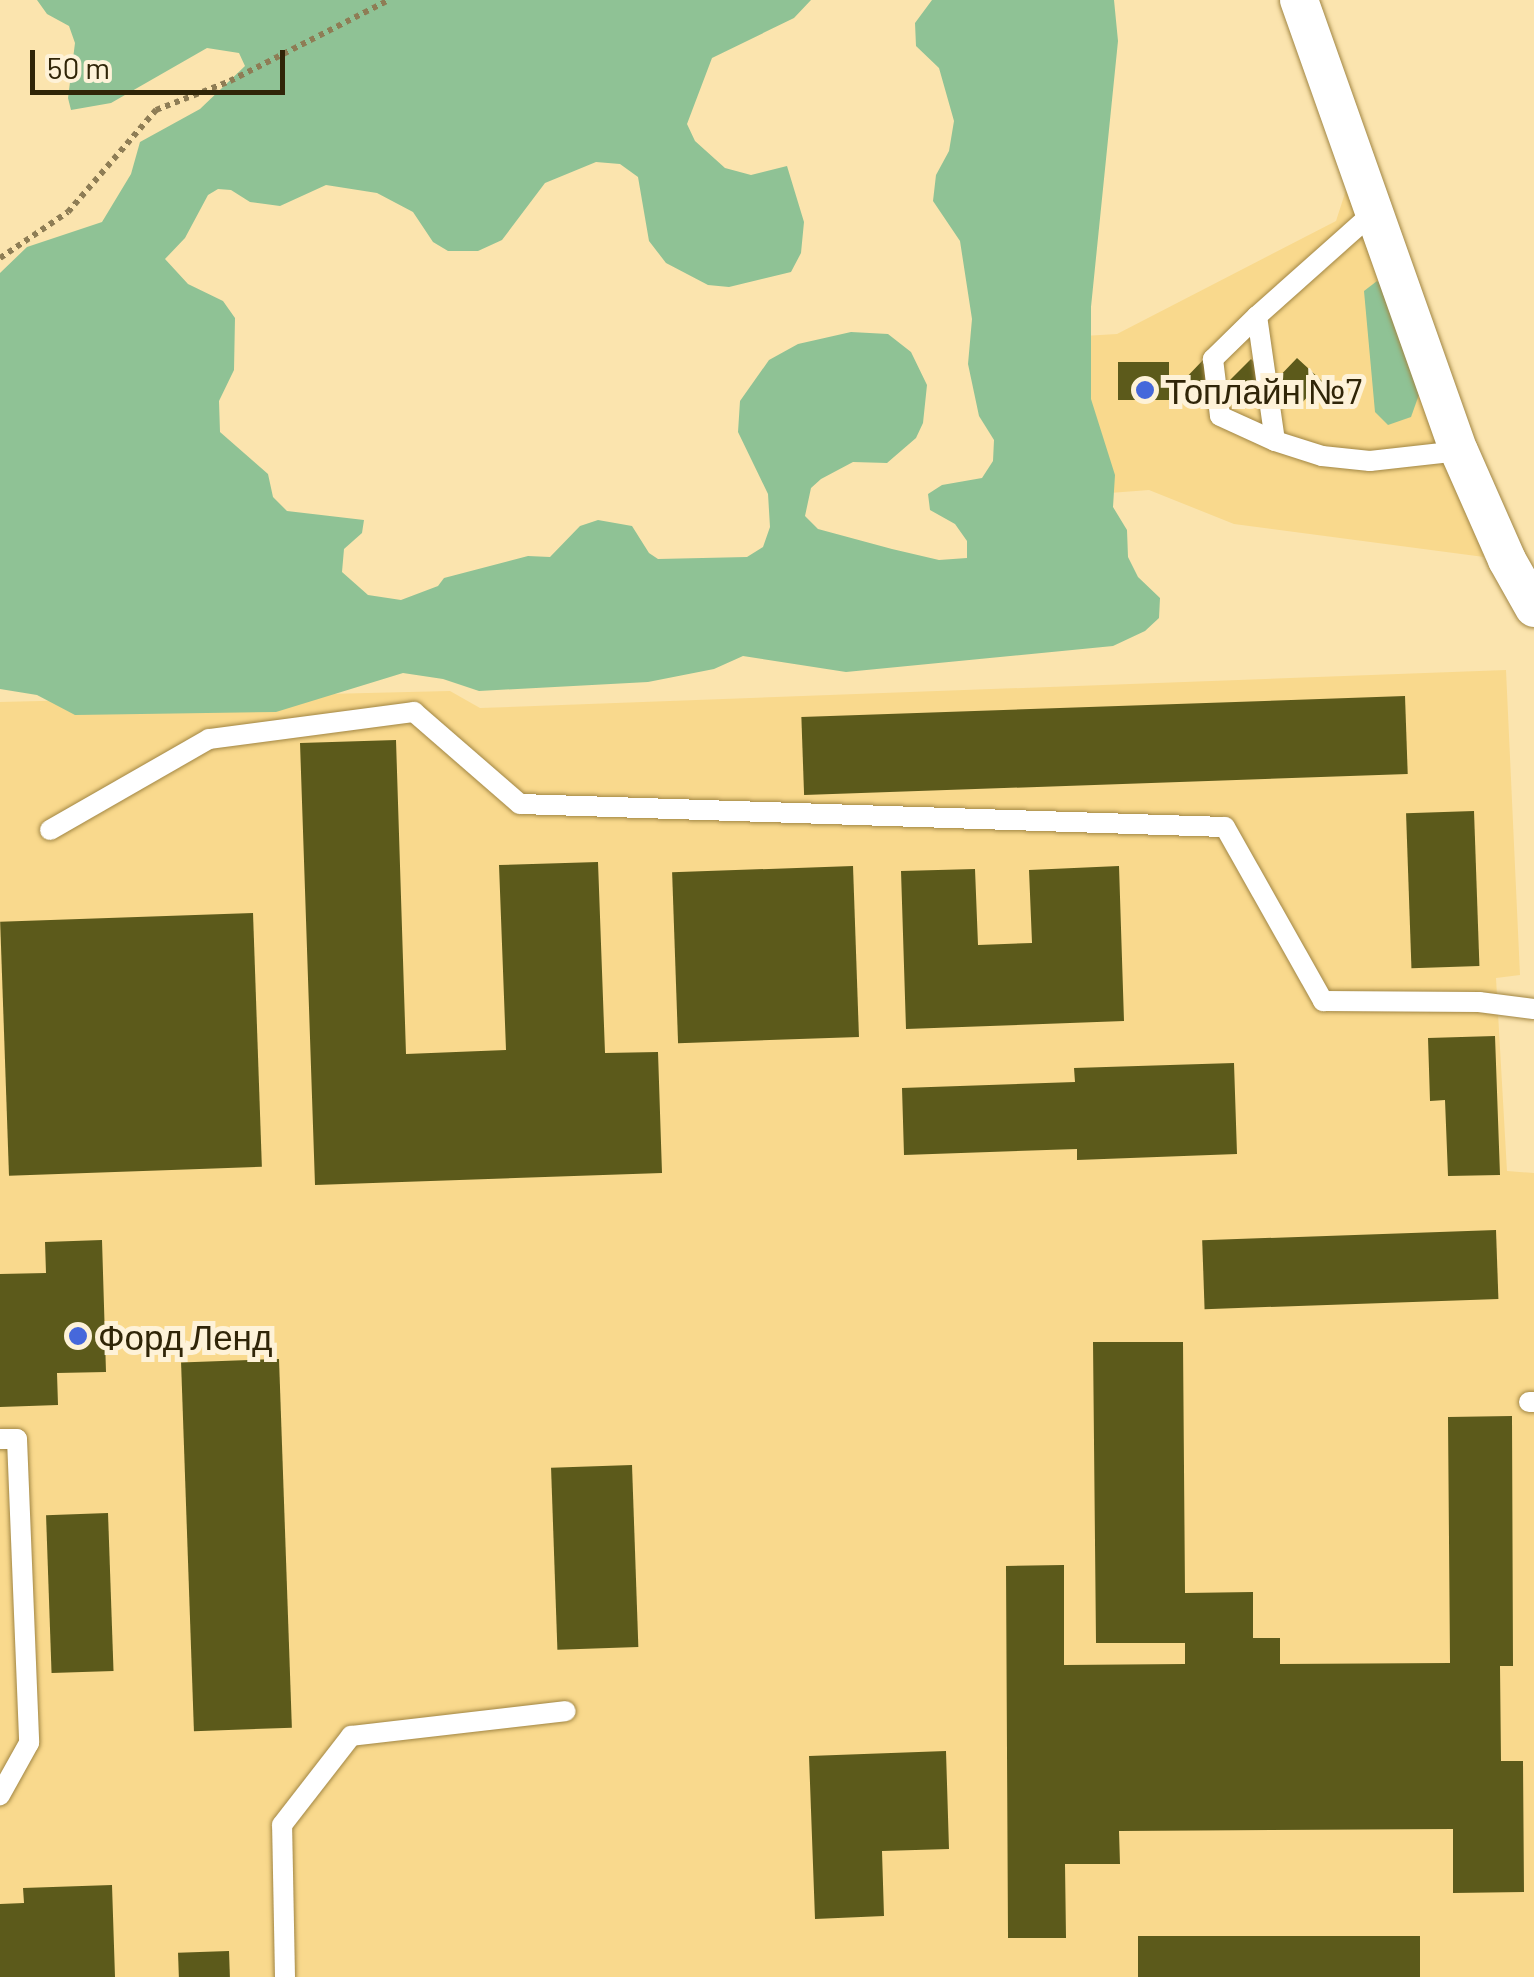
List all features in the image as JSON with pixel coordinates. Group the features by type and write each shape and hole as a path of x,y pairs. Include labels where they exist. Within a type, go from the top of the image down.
{"street":[{"path":"1299,0 1459,450 1506,560 1534,608"}],"lane":[{"path":"1375,211 1213,359 1220,416 1275,441 1322,456 1370,461 1459,450"},
{"path":"1257,316 1275,441"},
{"path":"50,830 209,740 414,712 520,804 1225,827 1322,1001 1479,1002 1534,1008"},
{"path":"0,1439 17,1438 29,1744 0,1796"},
{"path":"285,1977 282,1824 351,1736 566,1712"}],"path":[{"path":"0,258 68,212 156,110 230,81 389,0"}],"shaded area":[{"path":"1347,187 1484,557 1234,524 1149,490 1044,498 1034,339 1117,334 1336,221"},
{"path":"1506,670 1520,975 1496,978 1507,1171 1534,1173 1534,1977 0,1977 0,702 450,691 480,708"}],"green space":[{"path":"37,0 811,0 794,18 712,58 687,124 695,141 725,168 751,175 787,166 804,222 801,253 791,272 729,287 708,285 666,263 649,241 638,177 620,164 596,162 545,183 502,240 478,251 448,251 433,242 413,212 377,193 326,185 280,206 250,202 231,190 218,189 208,195 185,238 165,259 188,284 223,301 235,318 234,370 219,401 220,432 268,474 273,497 287,511 364,520 362,533 344,549 342,572 368,595 401,600 438,586 444,578 528,556 550,557 580,526 598,520 632,526 649,553 658,559 747,557 763,547 770,527 768,494 738,432 740,401 769,360 798,344 851,332 888,334 911,352 927,385 923,423 916,438 887,463 853,462 821,479 811,488 805,516 818,529 892,549 939,560 967,558 967,541 955,524 930,510 928,494 942,485 982,478 993,461 994,440 979,416 968,364 972,319 960,241 933,201 936,175 949,151 954,121 939,68 916,46 915,23 932,0 1114,0 1118,41 1091,307 1091,399 1115,475 1113,507 1127,530 1128,557 1138,577 1160,598 1159,618 1145,631 1113,646 846,672 743,656 714,669 648,682 479,691 443,679 403,673 276,712 75,715 37,695 0,689 0,273 27,247 102,222 131,174 140,142 200,109 245,66 239,53 207,48 111,103 71,110 68,98 75,43 69,26 47,14"},
{"path":"1377,281 1386,288 1421,389 1411,417 1388,425 1375,412 1364,291"}],"building":[{"path":"1297,358 1322,381 1299,406 1275,383 1252,407 1228,383 1205,407 1181,383 1204,359 1228,382 1251,359 1274,382"},
{"path":"1118,362 1169,362 1169,400 1118,400"},
{"path":"1405,696 1408,774 804,795 801,717"},
{"path":"396,740 406,1054 506,1050 499,865 598,862 605,1053 658,1052 662,1173 315,1185 300,743"},
{"path":"1474,811 1479,966 1411,968 1406,813"},
{"path":"853,866 859,1037 678,1043 672,872"},
{"path":"1119,866 1124,1021 906,1029 901,871 975,869 978,945 1032,943 1029,870"},
{"path":"253,913 262,1167 9,1176 0,922"},
{"path":"1495,1036 1500,1175 1448,1176 1445,1100 1430,1101 1428,1038"},
{"path":"1234,1063 1237,1154 1077,1160 1077,1149 904,1155 902,1088 1075,1082 1074,1068"},
{"path":"1496,1230 1498,1299 1205,1309 1202,1240"},
{"path":"102,1240 106,1372 57,1373 58,1405 0,1407 0,1274 46,1273 45,1242"},
{"path":"1093,1342 1183,1342 1185,1593 1253,1592 1253,1638 1280,1638 1280,1664 1450,1663 1448,1417 1512,1416 1513,1666 1500,1666 1501,1761 1523,1761 1524,1892 1453,1893 1453,1829 1119,1831 1120,1864 1065,1864 1066,1938 1008,1938 1006,1566 1064,1565 1064,1665 1185,1664 1185,1643 1096,1643"},
{"path":"279,1359 292,1728 194,1731 181,1362"},
{"path":"632,1465 638,1647 557,1650 551,1468"},
{"path":"108,1513 114,1671 52,1673 46,1515"},
{"path":"946,1751 949,1849 882,1851 884,1916 815,1919 809,1756"},
{"path":"112,1885 115,1977 0,1977 0,1904 24,1903 23,1888"},
{"path":"1138,1936 1420,1936 1420,1977 1138,1977"},
{"path":"229,1951 230,1977 179,1977 178,1953"}],"place":[{"name":"Топлайн №7","path":"1145,390"},
{"name":"Форд Ленд","path":"78,1336"}]}
